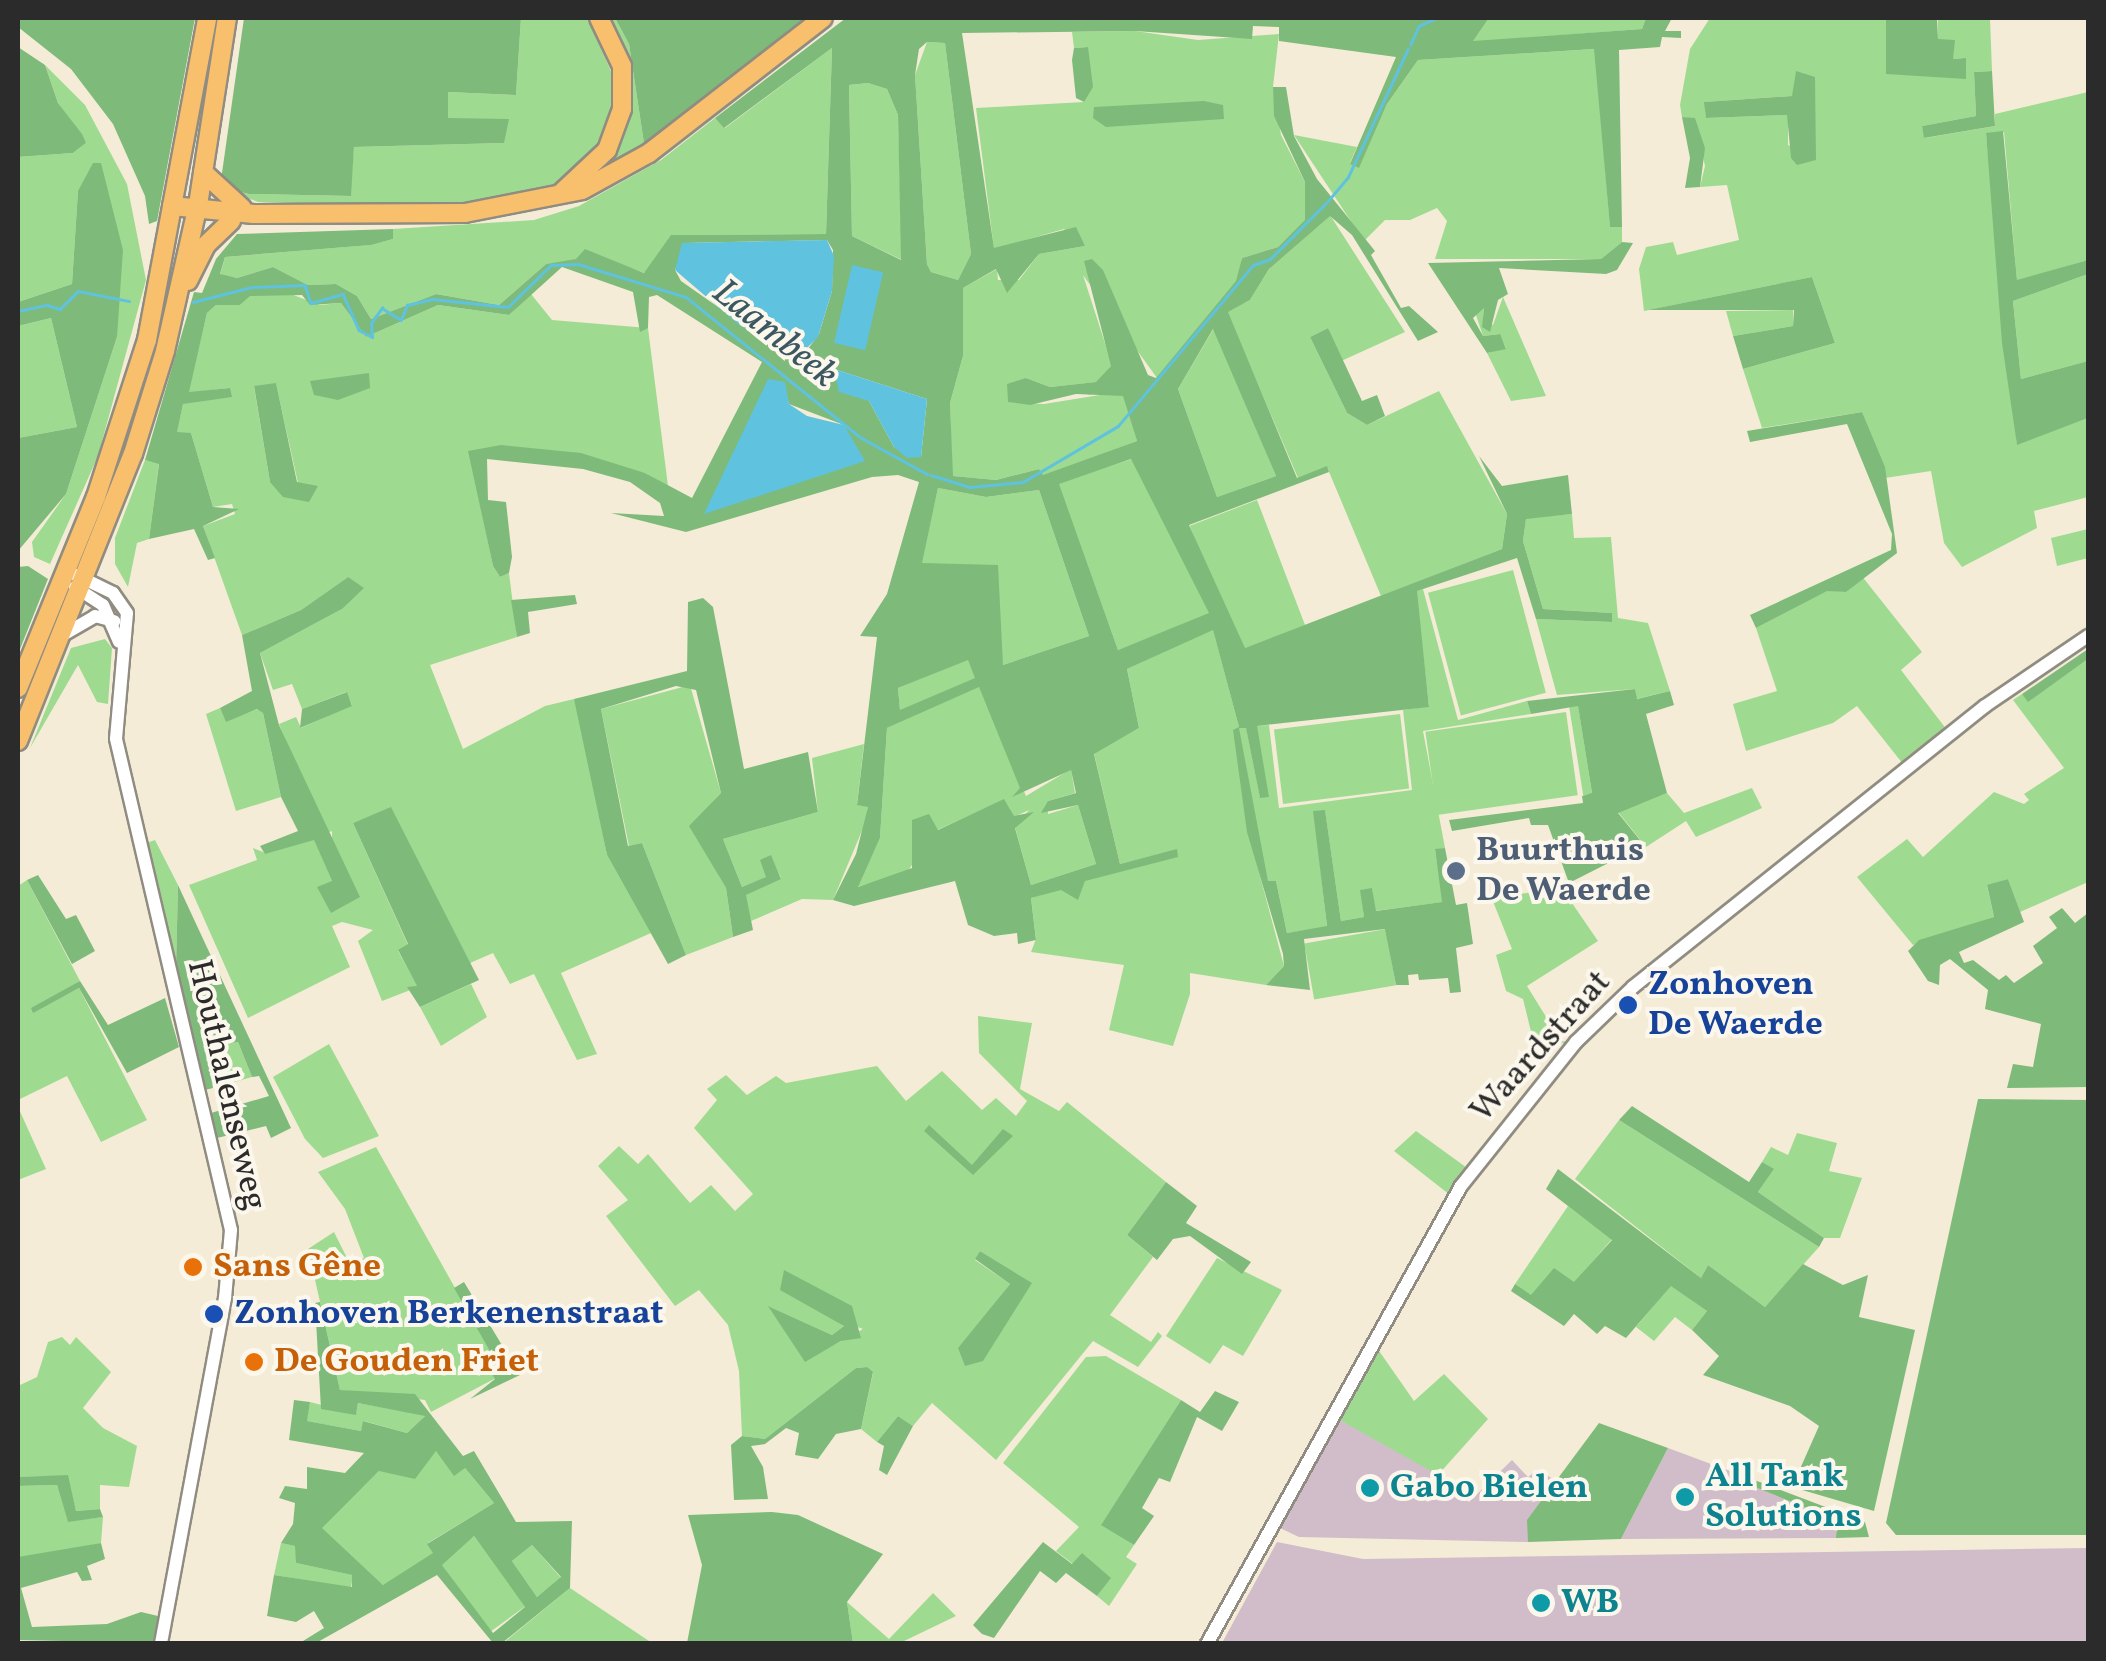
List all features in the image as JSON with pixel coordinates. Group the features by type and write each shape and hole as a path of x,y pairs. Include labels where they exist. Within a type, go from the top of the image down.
{"highway":[{"path":"18,688 64,575 148,340 207,18"},
{"path":"18,741 133,454 178,298 227,18"},
{"path":"554,198 592,168 618,124 622,66 599,18"},
{"path":"172,206 254,214 465,213 554,198 626,168 823,18"},
{"path":"202,172 220,194 254,214"},
{"path":"196,210 231,221"},
{"path":"178,298 200,258 231,221 254,214"}],"street":[{"path":"64,575 81,583 114,621"},
{"name":"Houthalenseweg","path":"81,583 114,593 127,613 116,739 128,804 230,1230 226,1298 161,1644"},
{"path":"59,637 95,616 114,621"},
{"name":"Houthalenseweg","path":"114,621 120,660"},
{"name":"Waardstraat","path":"1207,1644 1405,1278 1461,1186 1562,1058 1633,987 1737,903 1984,706 2088,636"}],"shaded area":[{"path":"1338,1419 1441,1472 1469,1502 1512,1460 1528,1477 1537,1470 1559,1482 1528,1520 1528,1542 1299,1537 1280,1528"},
{"path":"1668,1448 1757,1481 1755,1487 1837,1521 1836,1538 1621,1539"},
{"path":"1277,1542 1363,1559 2088,1548 2088,1643 1222,1643"}],"green space":[{"path":"18,18 195,18 157,221 149,224 145,196 113,124 71,69 18,27"},
{"path":"244,18 521,18 516,95 448,92 448,118 509,119 504,143 354,147 351,196 249,194 220,187"},
{"path":"521,18 587,18 615,80 612,115 597,151 554,187 488,204 391,206 258,202 220,187 249,194 350,196 354,147 504,143 448,118 448,92 516,95"},
{"path":"604,18 615,18 629,44 645,150 582,186 626,110"},
{"path":"615,18 818,18 645,150 629,44"},
{"path":"846,18 1489,18 1473,41 1642,29 1646,18 1672,18 1665,31 1681,31 1681,38 1662,37 1660,47 1619,50 1622,227 1610,227 1594,49 1418,60 1387,104 1359,168 1350,164 1396,57 1279,41 1279,27 1253,26 1252,39 1135,31 962,33 994,248 1076,227 1085,246 1039,254 1007,293 996,269 963,288 963,356 950,403 953,476 996,480 1039,469 1043,475 1137,441 1123,396 1076,394 1030,405 1008,402 1007,384 1026,378 1050,387 1096,382 1111,366 1084,261 1092,259 1103,270 1148,375 1156,378 1236,281 1242,258 1278,247 1305,220 1305,182 1274,116 1273,87 1286,87 1294,136 1317,179 1375,251 1371,255 1401,308 1409,306 1438,332 1418,341 1352,235 1330,216 1269,269 1250,300 1228,312 1297,478 1327,466 1329,472 1189,525 1245,648 1502,549 1507,514 1479,456 1502,486 1568,475 1572,514 1526,519 1523,541 1543,609 1612,613 1612,622 1536,619 1517,558 1417,591 1429,707 1257,726 1269,797 1260,798 1246,728 1239,728 1268,881 1276,881 1287,933 1327,926 1313,811 1325,810 1341,921 1364,917 1360,890 1372,888 1376,911 1442,902 1435,849 1445,848 1456,905 1467,903 1473,944 1456,948 1461,992 1450,993 1448,978 1419,980 1418,974 1408,975 1409,985 1396,985 1385,929 1304,939 1310,990 1266,985 1284,966 1283,954 1247,832 1233,730 1239,727 1213,630 1127,669 1139,728 1094,754 1120,864 1177,849 1178,857 1085,881 1078,900 1061,890 1031,898 1036,940 1018,944 1017,933 994,936 968,925 955,881 854,906 833,900 856,854 868,807 857,805 877,637 860,636 887,594 919,482 898,475 872,477 686,532 611,513 664,516 660,503 630,482 583,469 487,459 488,500 506,502 512,557 509,573 500,577 493,566 468,451 501,445 581,453 645,473 692,498 762,362 657,295 649,297 648,328 640,332 633,292 562,267 509,315 438,305 366,337 341,303 310,305 302,295 250,296 240,305 216,305 207,313 189,392 230,388 232,397 183,404 177,432 191,433 213,507 239,509 203,526 215,558 208,560 194,529 149,539 159,464 145,460 194,292 202,293 216,259 237,234 393,229 393,239 371,245 225,257 220,274 237,278 273,267 308,285 336,284 357,296 371,319 436,294 499,305 546,264 576,259 585,249 644,273 671,235 826,234 832,48 724,128 715,118","holes":["927,42 945,43 971,254 958,280 931,272 927,264 915,75 919,49","868,83 887,89 898,115 901,260 852,236 849,85","827,240 833,250 832,291 819,334 805,353 782,352 681,281 675,270 686,243","1213,329 1276,476 1217,497 1178,389","834,369 927,399 921,457 894,447 869,401","785,389 789,404 844,425 851,442 705,513","1131,459 1209,613 1118,650 1059,484","938,488 986,497 1039,490 1089,636 1003,665 998,565 922,563","968,660 975,678 900,710 898,688","979,687 1020,788 1012,797 1071,770 1076,793 1048,801 1041,813 1078,805 1096,864 1031,885 1015,828 1034,812 1014,816 1004,799 938,830 929,814 912,820 912,868 858,887 880,838 887,728"]},
{"path":"1489,18 1646,18 1642,29 1472,42"},
{"path":"1710,18 1886,18 1886,74 1965,58 1953,59 1938,39 1938,18 1990,18 1992,71 1974,72 1976,116 1922,126 1925,138 1995,126 1995,114 2088,92 2088,260 2017,281 2004,132 1986,134 2017,444 2088,418 2088,497 2034,511 2037,528 1962,567 1944,543 1931,471 1885,478 1862,412 1762,428 1743,369 1835,343 1812,277 1644,311 1639,269 1646,247 1673,242 1677,255 1739,240 1727,185 1700,187 1705,166 1695,119 1682,117 1680,105 1690,49","holes":["1815,78 1815,160 1788,145 1788,115 1706,118 1705,102 1792,96"]},
{"path":"1886,18 1937,18 1938,39 1955,40 1953,59 1966,58 1966,79 1886,74"},
{"path":"1135,31 1198,40 1279,34 1273,87 1281,135 1305,182 1306,220 1278,247 1242,258 1237,281 1157,378 1083,275 1112,365 1097,382 1050,387 1026,378 1008,402 1044,404 1112,393 1124,396 1137,441 1042,476 1039,469 996,480 952,476 950,403 963,356 963,288 997,269 998,280 1019,280 1039,254 1085,246 1064,229 994,249 976,108 1084,102 1087,47 1074,48 1072,32"},
{"path":"927,42 945,43 971,254 958,280 931,272 927,264 915,75"},
{"path":"18,47 45,65 58,103 82,134 86,143 73,153 18,157"},
{"path":"1088,47 1093,87 1084,102 1076,98 1072,60 1074,48"},
{"path":"832,48 826,234 672,235 645,273 604,259 546,264 499,305 436,294 371,319 357,296 336,284 308,285 273,267 237,278 220,275 225,257 370,245 393,239 393,229 534,220 579,206 661,160 715,118 725,128"},
{"path":"1595,49 1610,226 1622,227 1622,242 1601,259 1435,259 1447,221 1437,208 1410,220 1385,220 1364,241 1294,135 1357,147 1350,163 1359,167 1387,104 1418,60"},
{"path":"45,65 85,105 127,184 146,280 98,456 50,564 34,557 32,542 66,494 117,337 78,191 72,284 18,302 18,157 73,153 86,143 58,103"},
{"path":"1796,71 1815,77 1816,160 1797,165 1791,158 1787,115 1706,118 1704,102 1792,96"},
{"path":"1992,71 1995,126 1924,138 1922,126 1976,116 1974,72"},
{"path":"868,83 887,89 898,115 902,260 852,236 849,85"},
{"path":"1204,101 1223,105 1224,119 1106,127 1093,118 1094,107"},
{"path":"1682,117 1695,118 1705,148 1700,187 1685,188 1690,158"},
{"path":"2003,131 2017,280 2088,260 2088,274 2013,301 2021,379 2088,361 2088,418 2017,445 2002,343 1986,133"},
{"path":"93,163 101,163 123,250 117,337 66,494 18,551 18,438 77,427 51,318 18,326 18,302 72,284 78,191"},
{"path":"1330,215 1405,332 1339,362 1328,328 1310,337 1347,413 1367,425 1439,391 1507,514 1502,549 1381,596 1327,467 1298,478 1227,312 1250,300 1269,269"},
{"path":"1622,242 1633,243 1617,270 1606,274 1499,268 1508,294 1498,300 1490,332 1482,327 1484,308 1473,318 1483,336 1500,334 1506,349 1487,353 1428,263 1601,259"},
{"path":"2088,274 2088,361 2021,379 2013,301"},
{"path":"1812,277 1835,343 1743,369 1733,336 1793,326 1794,310 1648,310"},
{"path":"288,293 320,305 341,303 366,337 438,305 509,315 531,294 552,320 648,328 668,486 645,473 469,451 493,566 500,577 509,573 517,637 430,665 463,749 545,706 574,699 580,710 607,855 651,933 561,973 597,1054 577,1060 534,974 510,984 493,953 470,963 391,808 353,823 408,945 398,951 418,987 382,1001 358,941 373,930 342,922 332,926 350,967 248,1018 189,885 257,860 253,848 266,853 314,839 332,881 332,831 325,834 279,724 296,717 301,728 352,705 346,692 302,709 292,684 273,690 260,653 342,609 348,577 301,610 242,635 203,526 235,514 232,504 213,507 191,433 176,433 183,404 229,388 188,393 207,313 216,305 240,305 249,296","holes":["276,384 298,483 270,482 254,387"]},
{"path":"1503,297 1546,396 1511,401 1487,353 1506,348 1499,334 1483,336 1475,312 1484,307 1483,321 1493,325"},
{"path":"1793,310 1793,326 1733,336 1726,311"},
{"path":"51,318 77,427 18,438 18,326"},
{"path":"1214,328 1276,476 1217,497 1178,389"},
{"path":"1328,328 1362,401 1377,395 1385,416 1367,425 1347,413 1310,337"},
{"path":"369,373 370,388 338,400 314,395 310,381"},
{"path":"276,383 297,482 318,486 309,502 283,497 270,482 254,386"},
{"path":"1862,412 1885,467 1897,553 1846,592 1827,591 1756,628 1750,615 1891,550 1892,534 1847,424 1750,442 1747,431"},
{"path":"1132,459 1210,614 1118,650 1058,483"},
{"path":"145,460 159,463 149,539 137,543 128,587 115,564 115,538"},
{"path":"938,488 986,497 1039,490 1089,636 1003,665 999,647 921,564"},
{"path":"1257,500 1305,625 1238,651 1190,526"},
{"path":"1572,514 1574,538 1611,537 1618,618 1648,623 1670,691 1636,699 1635,689 1557,695 1536,619 1612,622 1612,613 1543,609 1523,541 1526,518"},
{"path":"2088,529 2088,558 2057,566 2051,538"},
{"path":"28,566 48,579 18,654 18,567"},
{"path":"1513,570 1546,693 1461,715 1428,593"},
{"path":"1861,575 1922,652 1901,670 1947,730 1903,764 1857,706 1833,723 1746,751 1733,704 1777,691 1756,628 1827,590 1846,592"},
{"path":"348,577 364,588 342,609 260,653 279,725 360,897 331,913 317,887 332,881 314,840 265,854 260,846 298,831 281,797 263,713 257,709 226,722 220,708 252,691 242,635 301,610"},
{"path":"1423,589 1458,720 1527,701 1531,714 1423,731 1445,848 1435,850 1443,902 1375,911 1372,889 1361,890 1364,917 1341,921 1325,811 1314,811 1327,927 1287,933 1276,881 1268,881 1248,831 1284,966 1266,985 1190,973 1190,994 1173,1046 1109,1030 1124,965 1031,952 1036,939 1031,898 1176,850 1120,864 1094,753 1139,728 1127,669 1213,629 1239,727 1246,727 1260,797 1268,796 1256,726 1269,725 1279,808 1412,790 1403,710 1429,706 1416,591"},
{"path":"575,595 577,604 528,612 530,633 517,637 511,600"},
{"path":"703,598 713,607 744,769 808,752 818,812 723,839 742,887 766,877 760,860 771,855 781,879 746,895 753,930 733,937 726,888 689,826 721,793 696,690 676,686 601,709 628,846 642,843 686,955 668,964 607,855 574,699 687,671 688,602"},
{"path":"105,639 112,648 108,704 97,702 78,665 30,748 71,648"},
{"path":"2088,649 2088,659 2028,702 2022,694"},
{"path":"968,659 976,678 900,711 898,688"},
{"path":"2088,659 2088,882 2020,912 2008,879 1987,886 1994,917 1913,945 1857,877 1907,839 1923,857 1994,792 2024,804 2029,800 2024,794 2064,768 2013,700 2022,694 2029,701"},
{"path":"690,685 721,793 690,826 726,888 733,937 686,955 642,843 629,846 601,709"},
{"path":"979,686 1026,796 1071,769 1075,793 1048,801 1048,814 1078,805 1096,864 1031,885 1015,827 1029,810 1014,817 1004,800 937,830 907,872 857,887 880,838 887,728"},
{"path":"1635,689 1637,699 1670,691 1674,705 1646,714 1667,793 1618,813 1644,845 1569,883 1548,825 1531,825 1529,818 1452,831 1449,820 1583,803 1582,796 1592,793 1578,706 1531,714 1527,701"},
{"path":"347,692 352,706 300,728 302,709"},
{"path":"1578,705 1592,794 1583,795 1569,706"},
{"path":"220,708 226,721 258,709 263,713 281,797 236,811 206,714"},
{"path":"1566,712 1578,795 1437,815 1425,732"},
{"path":"1400,714 1409,788 1283,804 1274,729"},
{"path":"864,744 857,804 868,806 866,821 833,900 802,899 751,921 745,895 781,878 770,855 767,877 742,887 723,839 818,812 812,758"},
{"path":"1752,788 1762,808 1696,837 1686,821 1646,847 1618,812 1667,793 1684,813"},
{"path":"391,807 479,980 420,1007 407,987 417,986 398,950 408,944 353,823"},
{"path":"155,840 178,885 176,968 144,844"},
{"path":"38,875 66,919 76,915 95,951 72,964 27,880"},
{"path":"2008,879 2024,922 1959,952 1964,963 1973,960 1999,980 2006,975 2014,983 2043,963 2033,946 2057,928 2049,917 2062,908 2075,923 2088,913 2088,1087 2007,1088 2013,1064 2033,1067 2041,1024 1985,1009 1988,990 1950,959 1940,965 1939,985 1928,981 1908,951 1919,940 1994,917 1987,885"},
{"path":"27,880 80,981 33,1012 79,988 147,1120 101,1142 67,1076 18,1100 18,886"},
{"path":"178,885 291,1128 271,1138 266,1126 217,1138 211,1113 269,1096 259,1076 252,1077 238,1042 210,1047 217,1087 205,1090 176,968"},
{"path":"1561,887 1598,941 1527,986 1561,1041 1569,1042 1535,1048 1523,999 1506,991 1496,955 1512,949 1492,899"},
{"path":"1386,929 1396,985 1314,1000 1304,943"},
{"path":"80,981 108,1025 165,998 179,1047 127,1073 79,988 33,1013 31,1008"},
{"path":"471,984 487,1017 441,1046 420,1007"},
{"path":"978,1016 1032,1023 1020,1089 1059,1111 1067,1102 1166,1182 1127,1235 1153,1257 1110,1315 1151,1342 1158,1332 1162,1336 1138,1367 1093,1341 996,1460 932,1403 913,1426 898,1416 877,1442 861,1429 873,1373 866,1367 856,1368 765,1439 742,1436 739,1371 728,1325 699,1290 675,1306 606,1216 628,1200 598,1166 619,1146 638,1164 648,1154 690,1203 711,1185 735,1211 753,1194 694,1128 717,1100 707,1089 726,1075 747,1095 776,1076 786,1083 877,1066 906,1101 942,1071 982,1110 996,1098 1016,1116 1027,1101 979,1053","holes":["980,1251 1031,1283 959,1348 1010,1284 975,1260","770,1307 832,1335 844,1326 832,1318 863,1329 805,1361"]},
{"path":"238,1042 252,1077 217,1087 210,1046"},
{"path":"329,1044 379,1136 323,1158 305,1139 273,1077"},
{"path":"1978,1099 2088,1100 2088,1535 1896,1535 1886,1523"},
{"path":"1632,1106 1749,1182 1762,1162 1774,1169 1758,1192 1824,1238 1819,1247 1619,1120"},
{"path":"18,1107 46,1169 18,1180"},
{"path":"1619,1120 1819,1247 1765,1307 1708,1265 1701,1278 1575,1179"},
{"path":"929,1125 972,1165 1003,1129 1013,1136 973,1175 924,1131"},
{"path":"1416,1131 1470,1170 1450,1195 1394,1151"},
{"path":"1797,1133 1837,1143 1829,1171 1862,1178 1840,1238 1824,1238 1758,1192 1773,1170 1762,1162 1771,1147 1788,1155"},
{"path":"376,1147 496,1361 496,1378 431,1412 425,1400 340,1390 308,1249 334,1232 350,1264 364,1258 345,1209 318,1172"},
{"path":"1558,1169 1701,1278 1708,1265 1765,1307 1803,1264 1843,1285 1868,1275 1859,1317 1915,1330 1874,1511 1792,1487 1819,1426 1790,1406 1703,1375 1719,1356 1692,1330 1707,1311 1671,1286 1626,1338 1605,1326 1597,1334 1574,1314 1564,1326 1511,1291 1515,1284 1531,1295 1554,1268 1574,1282 1612,1240 1546,1189"},
{"path":"1166,1182 1197,1206 1186,1223 1251,1262 1242,1274 1190,1236 1173,1239 1157,1260 1127,1235"},
{"path":"1568,1206 1612,1239 1574,1283 1531,1296 1515,1284"},
{"path":"980,1251 1032,1283 983,1361 965,1366 958,1348 1010,1284 975,1259"},
{"path":"1217,1258 1282,1290 1243,1356 1223,1345 1210,1364 1166,1336"},
{"path":"784,1270 852,1306 861,1338 841,1341 805,1362 768,1306 832,1335 844,1326 780,1290"},
{"path":"464,1282 520,1375 470,1399 495,1379 487,1365 495,1360 454,1288"},
{"path":"1671,1285 1707,1311 1692,1330 1675,1317 1654,1341 1636,1327"},
{"path":"320,1302 340,1390 415,1394 463,1456 474,1451 516,1522 572,1521 570,1588 502,1643 493,1643 437,1575 316,1643 303,1641 324,1628 314,1611 296,1622 267,1616 274,1575 352,1587 352,1575 296,1563 295,1546 281,1543 293,1524 295,1503 279,1498 285,1486 307,1489 307,1467 345,1473 364,1453 289,1440 294,1400 310,1402 307,1421 361,1431 363,1421 407,1433 425,1416 358,1403 356,1415 321,1409 315,1303","holes":["436,1451 454,1476 465,1468 494,1503 427,1544 433,1553 383,1585 322,1528 379,1471 415,1479","474,1536 525,1607 493,1633 442,1565","532,1545 561,1577 537,1597 512,1561"]},
{"path":"62,1337 70,1345 76,1337 111,1372 83,1408 103,1428 137,1446 129,1487 100,1485 100,1509 76,1511 67,1476 18,1477 18,1386 37,1377 48,1342"},
{"path":"1377,1348 1414,1401 1444,1374 1488,1419 1438,1475 1338,1419"},
{"path":"1106,1356 1181,1400 1102,1524 1134,1545 1126,1557 1137,1564 1109,1606 1097,1596 1110,1578 1082,1554 1073,1564 1056,1551 1079,1527 1003,1463 1086,1357"},
{"path":"867,1367 873,1372 861,1429 836,1434 818,1459 795,1455 799,1433 786,1428 765,1444 751,1446 763,1467 768,1499 734,1500 731,1445 742,1436 765,1439 856,1368"},
{"path":"1215,1391 1239,1402 1222,1431 1197,1417 1170,1482 1159,1478 1142,1508 1154,1516 1134,1545 1101,1525 1181,1400 1200,1412"},
{"path":"310,1402 356,1414 358,1403 426,1415 407,1433 364,1421 361,1431 306,1421"},
{"path":"898,1416 913,1426 887,1475 879,1470 884,1446 877,1442"},
{"path":"1599,1423 1668,1448 1621,1539 1528,1542 1527,1520"},
{"path":"436,1450 465,1468 494,1503 428,1543 434,1553 384,1586 321,1528 379,1471"},
{"path":"68,1475 76,1511 100,1509 103,1517 68,1522 57,1485 18,1486 18,1477"},
{"path":"1757,1481 1865,1522 1869,1537 1836,1538 1837,1521 1755,1487"},
{"path":"57,1485 68,1521 103,1517 101,1543 19,1561 18,1486"},
{"path":"688,1515 798,1515 883,1554 847,1602 853,1643 687,1643 702,1565"},
{"path":"474,1536 525,1606 490,1632 439,1561"},
{"path":"1043,1542 1072,1564 1082,1553 1111,1578 1097,1596 1066,1573 1056,1583 1040,1571 994,1638 982,1634 973,1625"},
{"path":"101,1543 105,1559 87,1566 92,1580 82,1581 77,1572 21,1588 32,1627 107,1624 141,1612 158,1616 153,1643 18,1640 18,1557"},
{"path":"281,1543 296,1546 296,1563 353,1575 351,1588 274,1575"},
{"path":"532,1545 561,1578 537,1597 512,1561"},
{"path":"570,1588 652,1643 502,1644"},
{"path":"933,1593 956,1616 900,1643 853,1643 847,1602 889,1639"}],"water":[{"path":"827,240 834,256 832,291 818,337 801,354 782,352 738,324 675,270 682,243"},
{"path":"852,265 883,272 865,350 834,343"},
{"path":"834,369 927,399 921,457 907,458 894,447 869,401 839,392"},
{"path":"768,379 785,382 789,404 807,416 844,425 865,461 704,514"}],"waterway":[{"name":"Laambeek","path":"1410,45 1419,26 1436,18"},
{"name":"Laambeek","path":"1328,201 1348,177 1408,49"},
{"name":"Laambeek","path":"931,475 970,487 1023,482 1118,426 1253,265 1270,259 1326,203"},
{"name":"Laambeek","path":"193,302 252,287 305,285 311,303 343,294 359,330 372,337 371,323 382,308 401,320 407,305 432,299 508,307 551,265 578,264 686,297 860,437 927,474"},
{"name":"Laambeek","path":"18,311 47,305 60,309 78,291 129,301"}],"place":[{"name":"Buurthuis De Waerde","path":"1456,871"},
{"name":"Zonhoven De Waerde","path":"1628,1005"},
{"name":"Sans Gêne","path":"193,1267"},
{"name":"Zonhoven Berkenenstraat","path":"214,1314"},
{"name":"De Gouden Friet","path":"254,1362"},
{"name":"Gabo Bielen","path":"1370,1488"},
{"name":"All Tank Solutions","path":"1685,1497"},
{"name":"WB","path":"1541,1603"}]}
